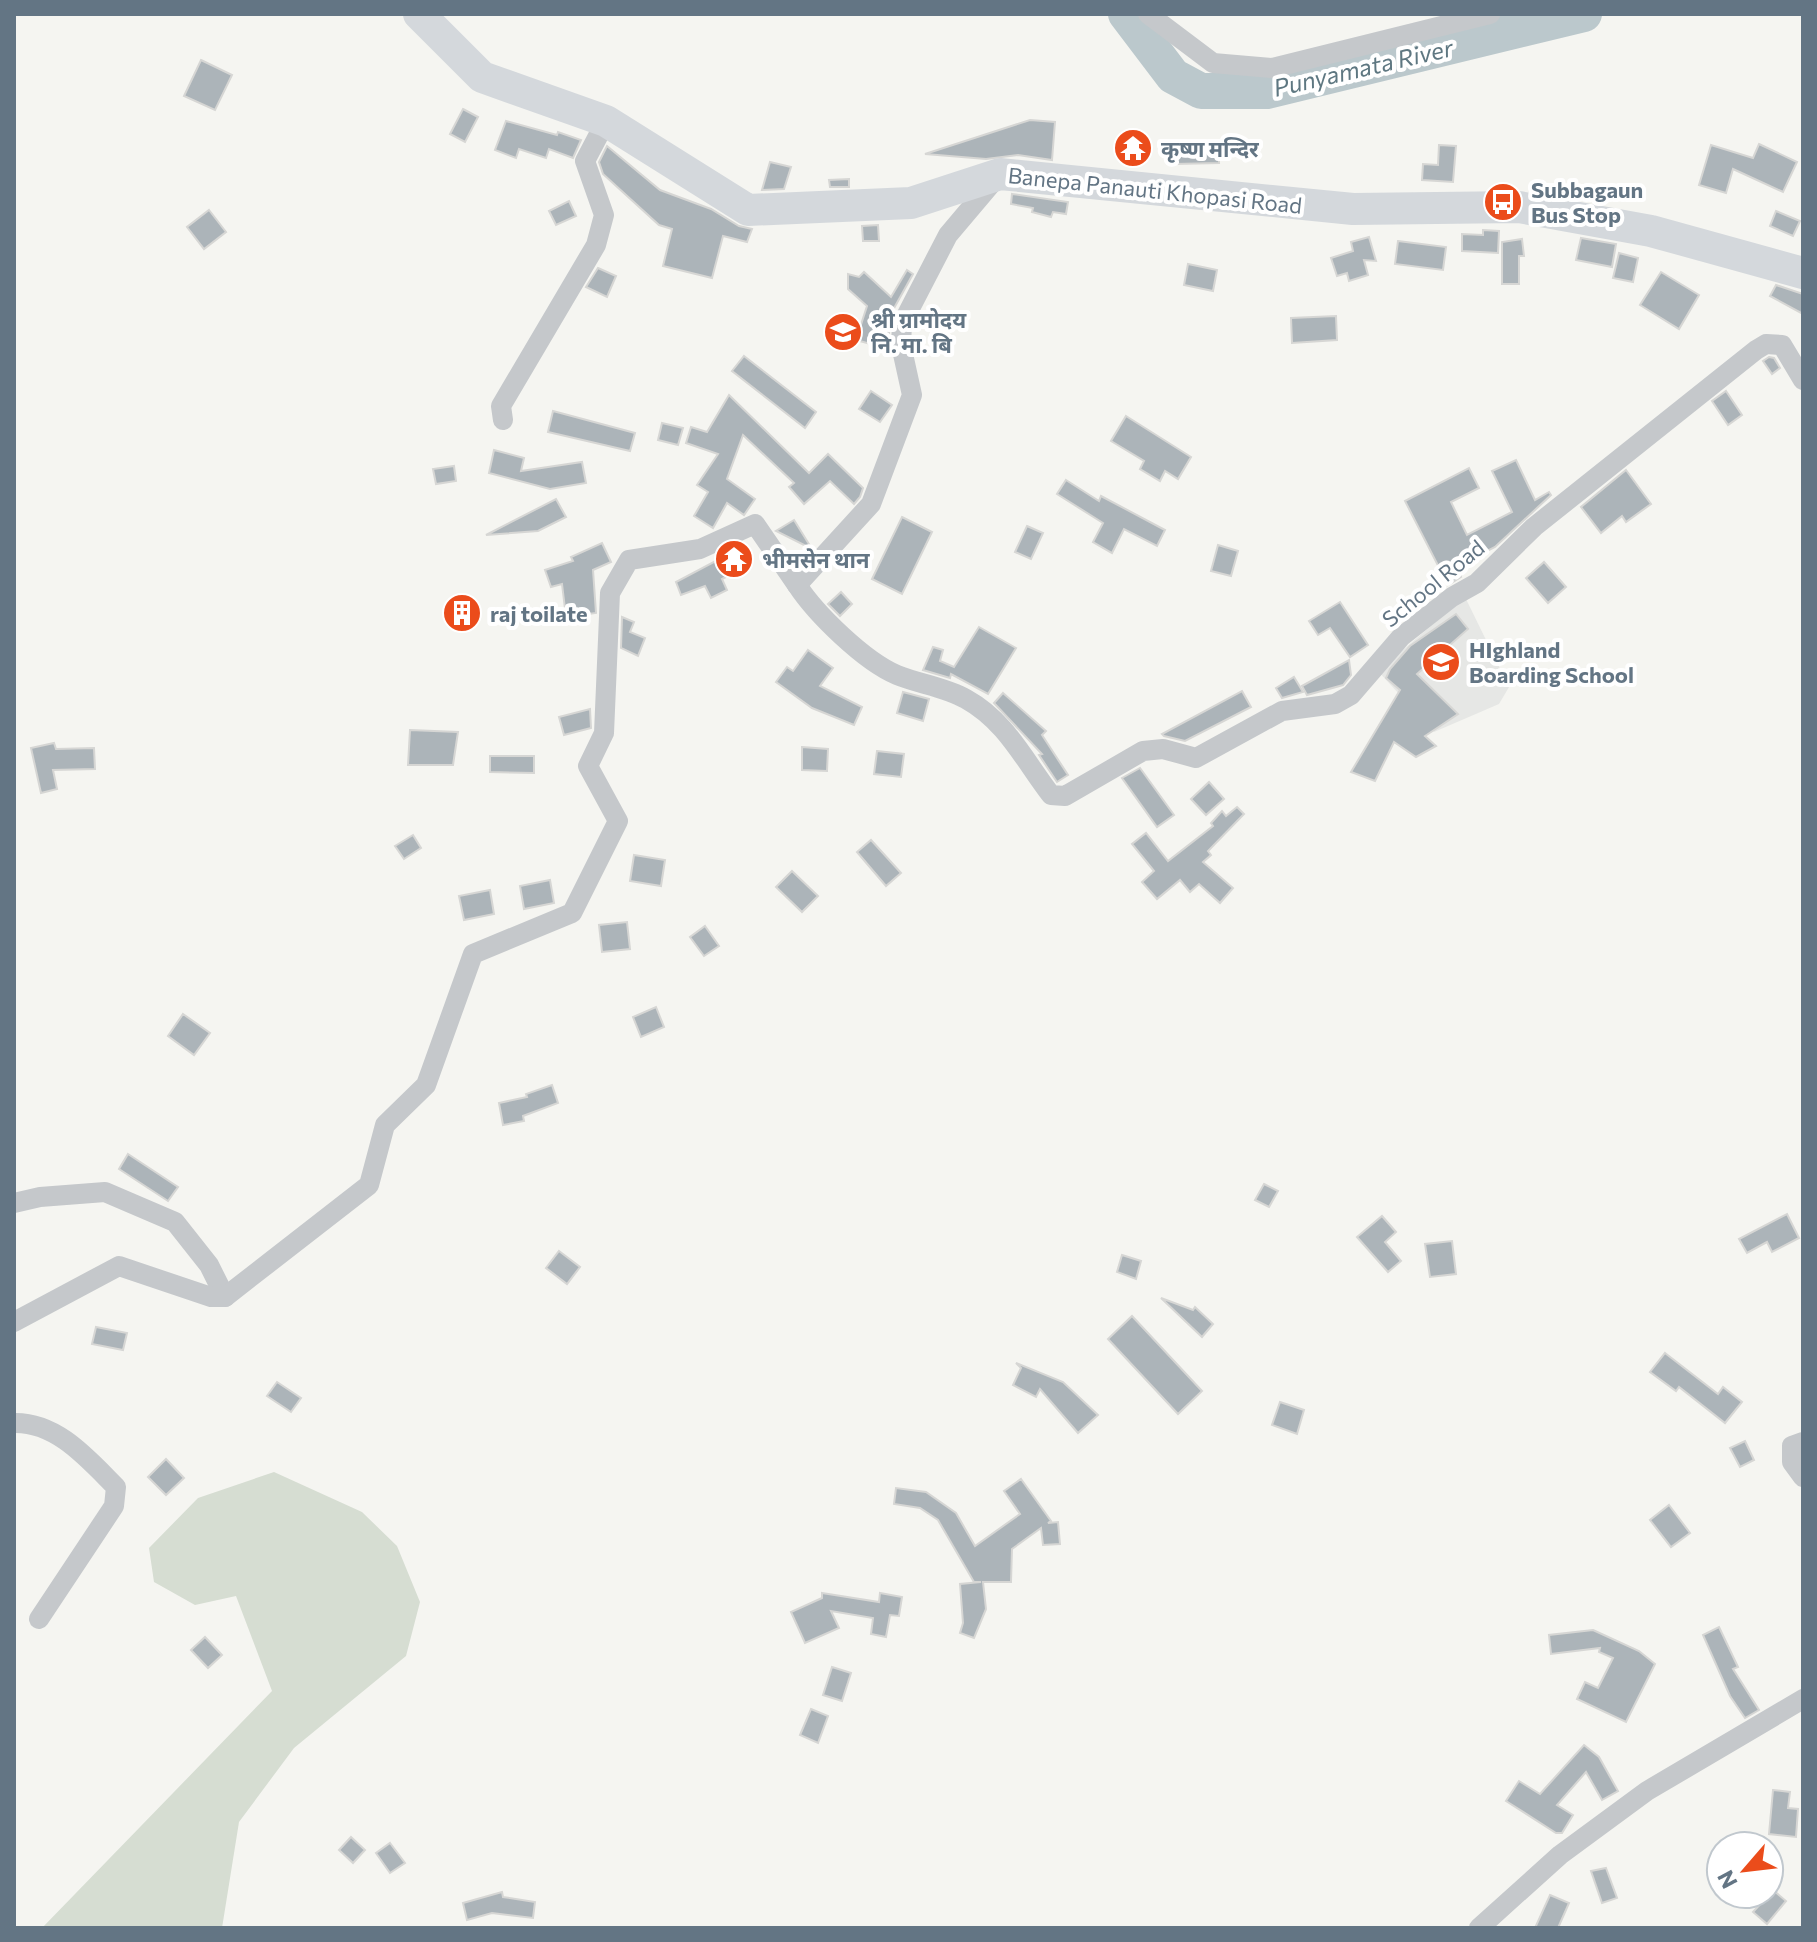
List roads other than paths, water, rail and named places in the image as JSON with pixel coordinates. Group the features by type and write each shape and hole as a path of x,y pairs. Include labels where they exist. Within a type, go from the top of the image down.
{"main road":[{"name":"Banepa Panauti Khopasi Road","path":"419,14 482,77 606,121 748,210 911,203 1000,174 1353,209 1519,207 1651,231 1803,273"}],"street":[{"path":"1148,14 1213,63 1272,68 1490,14"},
{"path":"503,420 501,406 596,245 604,215 585,161 606,121"},
{"path":"14,1322 119,1266 211,1297 225,1297 369,1185 385,1125 426,1085 473,954 572,913 618,821 588,766 604,733 610,593 629,560 700,549 755,524 797,585 871,504 912,395 901,345 902,324 948,235 1000,174"},
{"name":"School Road","path":"797,585 809,604 879,665 965,698 991,716 1013,738 1051,795 1065,796 1143,751 1163,749 1196,758 1282,711 1335,704 1351,695 1401,637 1452,597 1477,583 1534,527 1756,350 1766,344 1782,345 1803,380"},
{"path":"14,1203 40,1197 105,1192 175,1222 209,1265 225,1297"},
{"path":"14,1423 24,1423 70,1441 116,1487 114,1506 39,1619"},
{"path":"1803,1442 1792,1446 1792,1462 1803,1477"},
{"path":"1479,1928 1560,1855 1647,1791 1803,1699"}],"waterway":[{"name":"Punyamata River","path":"1126,14 1173,76 1201,91 1267,91 1584,14"}],"place":[{"name":"कृष्ण मन्दिर","path":"1133,148"},
{"name":"Subbagaun Bus Stop","path":"1503,202"},
{"name":"श्री ग्रामोदय नि. मा. बि","path":"843,332"},
{"name":"भीमसेन थान","path":"734,559"},
{"name":"raj toilate","path":"462,613"},
{"name":"HIghland Boarding School","path":"1441,662"}]}
